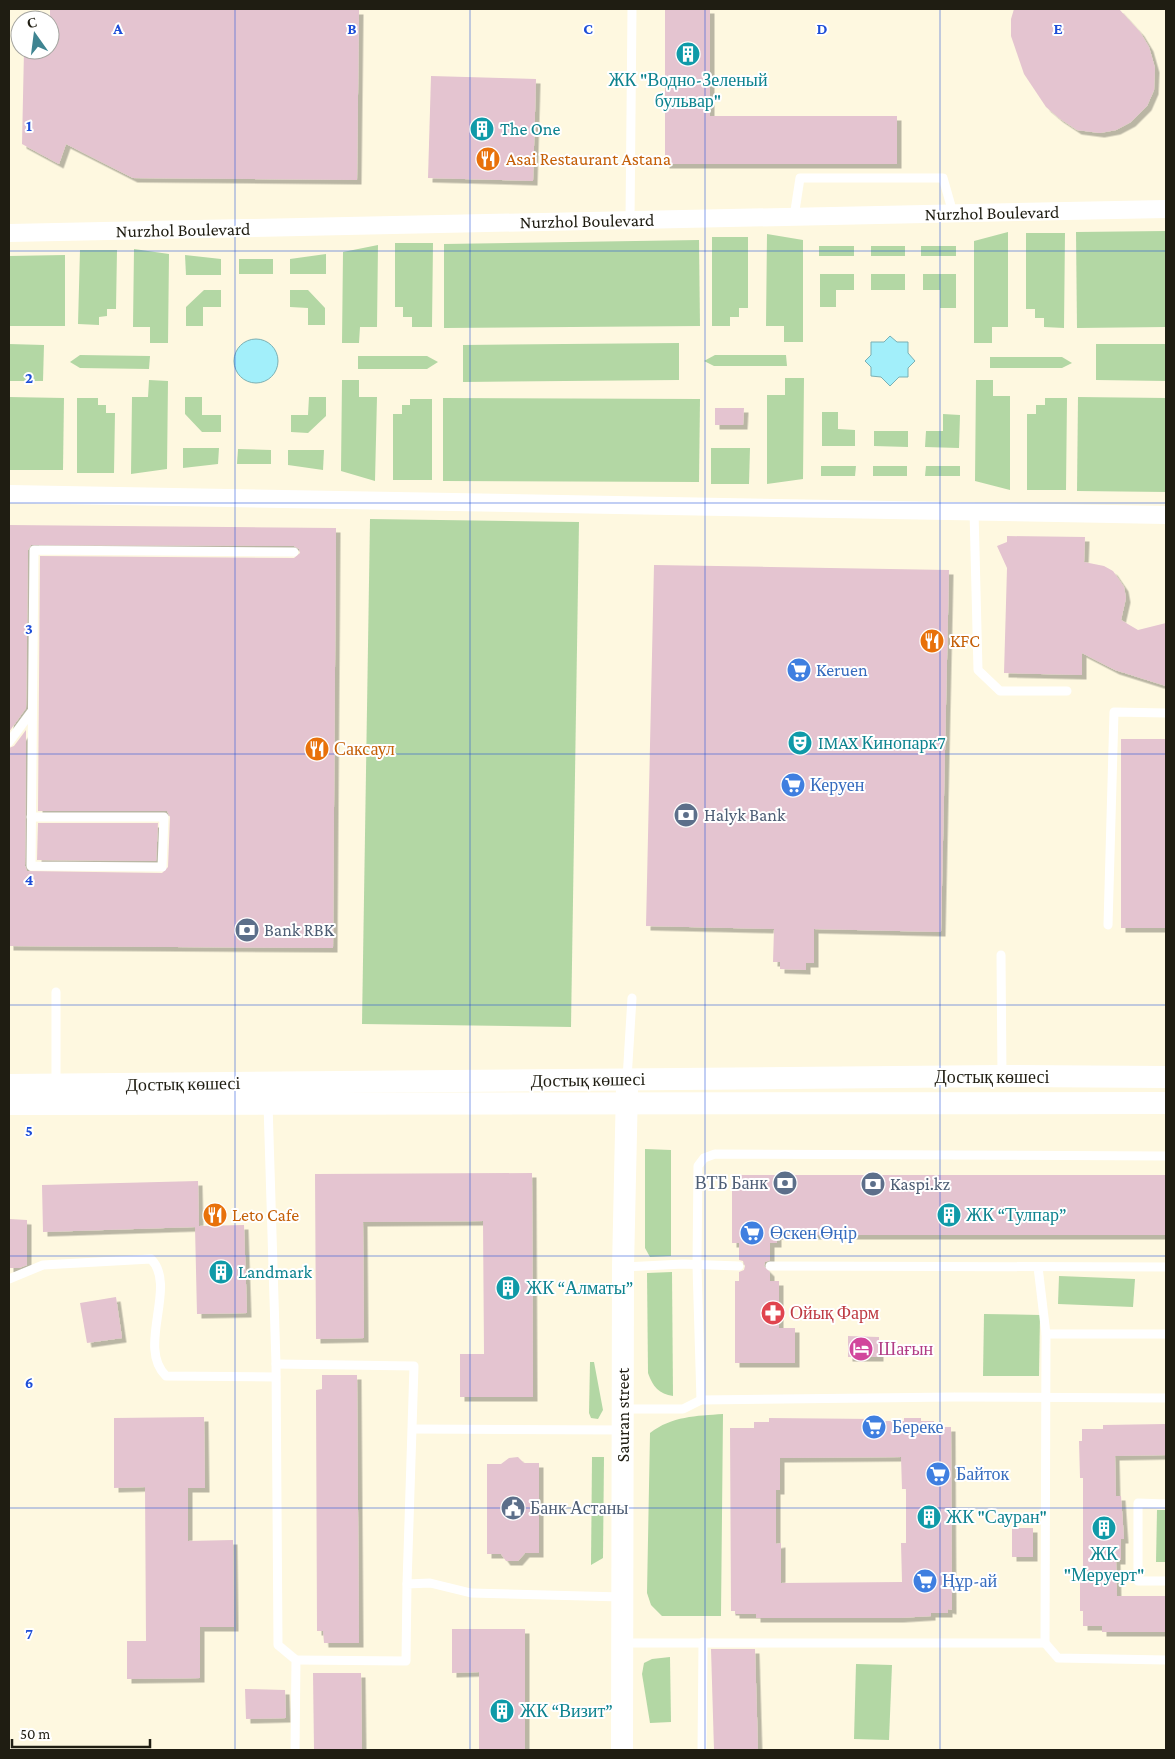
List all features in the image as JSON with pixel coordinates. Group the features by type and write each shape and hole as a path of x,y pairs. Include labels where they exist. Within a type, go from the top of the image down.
{"street":[{"name":"Nurzhol Boulevard","path":"9,233 1166,209"},
{"path":"9,494 1166,514"},
{"name":"Достық көшесі","path":"9,1085 1002,1076 1166,1077"},
{"name":"Sauran street","path":"622,1750 623,1267 627,1080"},
{"name":"Достық көшесі","path":"9,1104 1166,1103"}],"lane":[{"path":"630,220 632,9"},
{"path":"794,217 800,178 943,178 953,213"},
{"path":"974,511 978,670 1000,691 1067,691"},
{"path":"31,817 164,818 162,867 31,866 31,817 32,711 34,550 294,552"},
{"path":"9,742 32,711"},
{"path":"1108,925 1114,712 1166,713"},
{"path":"1001,954 1002,1076"},
{"path":"56,992 56,1085"},
{"path":"627,1080 632,998"},
{"path":"268,1104 276,1364 278,1645 296,1660 406,1661 414,1366 276,1364"},
{"path":"701,1400 697,1266 698,1166 704,1158 715,1154 1166,1156"},
{"path":"9,1279 43,1265 151,1259 160,1272 155,1353 158,1368 166,1376 276,1377"},
{"path":"623,1267 739,1266"},
{"path":"770,1266 1166,1267"},
{"path":"1038,1267 1046,1334 1045,1643 1058,1658 1166,1660"},
{"path":"1046,1334 1166,1334"},
{"path":"413,1429 624,1419 683,1409 701,1400 1166,1398"},
{"path":"1166,1504 1138,1504 1138,1581 1166,1581"},
{"path":"407,1584 430,1583 471,1593 622,1597"},
{"path":"623,1642 1045,1643"},
{"path":"702,1750 703,1642"},
{"path":"295,1750 296,1660"}],"green space":[{"path":"1166,231 1166,327 1077,328 1076,232"},
{"path":"1008,232 1008,327 992,327 992,343 974,343 974,241"},
{"path":"1026,233 1065,233 1064,328 1044,327 1044,318 1035,318 1035,309 1026,309"},
{"path":"767,234 803,240 803,342 784,342 784,326 766,326"},
{"path":"712,237 748,237 748,308 739,308 739,317 730,317 730,326 712,326"},
{"path":"699,240 700,326 444,328 444,244"},
{"path":"395,243 433,243 432,327 412,327 412,317 403,317 403,307 395,307"},
{"path":"378,245 377,327 360,327 359,343 342,343 343,252"},
{"path":"819,246 854,246 854,256 819,256"},
{"path":"871,246 905,246 905,256 871,256"},
{"path":"921,246 956,246 956,256 921,256"},
{"path":"134,249 169,254 168,343 150,343 150,327 133,327"},
{"path":"80,250 117,250 116,309 107,309 107,316 99,317 99,325 78,324"},
{"path":"326,254 326,274 290,274 290,259"},
{"path":"65,255 65,326 9,326 9,256"},
{"path":"185,255 221,259 221,275 186,275"},
{"path":"239,259 273,259 273,274 239,274"},
{"path":"820,274 854,274 854,290 836,290 836,307 820,307"},
{"path":"871,274 905,274 905,290 871,290"},
{"path":"923,274 956,274 956,308 940,308 940,290 923,290"},
{"path":"204,290 221,290 221,307 203,307 203,326 186,326 186,307"},
{"path":"290,290 308,290 325,308 325,325 308,325 308,308 290,307"},
{"path":"679,343 679,380 463,382 463,345"},
{"path":"9,344 44,345 43,381 9,381"},
{"path":"1096,344 1166,344 1166,381 1096,380"},
{"path":"80,355 150,356 149,369 80,368 70,362"},
{"path":"715,355 786,355 787,366 714,366 704,361"},
{"path":"358,356 427,356 438,362 427,369 358,369"},
{"path":"990,357 1062,357 1072,363 1062,368 990,368"},
{"path":"785,378 804,378 803,479 767,484 767,395 785,395"},
{"path":"149,380 168,381 167,469 131,474 132,397 148,397"},
{"path":"342,380 359,380 359,397 377,397 375,481 341,471"},
{"path":"976,380 993,380 993,396 1010,396 1010,490 975,481"},
{"path":"9,397 64,398 63,470 9,470"},
{"path":"185,397 202,397 202,415 221,415 221,432 202,432 185,414"},
{"path":"309,397 326,397 326,416 308,433 291,432 291,415 308,415"},
{"path":"1078,397 1166,398 1166,492 1077,491"},
{"path":"77,398 98,398 98,405 106,405 106,413 115,413 114,473 77,473"},
{"path":"443,398 700,399 699,482 443,481"},
{"path":"1045,398 1067,398 1066,490 1027,490 1027,414 1036,414 1036,405 1045,405"},
{"path":"410,399 432,399 432,480 393,480 393,414 402,414 402,405 410,405"},
{"path":"822,412 838,412 838,429 855,430 855,446 822,446"},
{"path":"943,414 960,415 959,448 925,447 926,431 943,431"},
{"path":"874,431 908,431 908,447 874,446"},
{"path":"183,448 219,448 218,464 183,468"},
{"path":"711,448 750,448 749,484 711,484"},
{"path":"238,449 271,450 271,464 237,464"},
{"path":"288,450 324,450 323,470 288,465"},
{"path":"821,466 856,466 855,476 821,476"},
{"path":"873,466 907,466 907,476 873,476"},
{"path":"926,466 960,466 960,476 925,476"},
{"path":"370,519 579,522 571,1027 362,1024"},
{"path":"645,1149 671,1150 671,1256 650,1257 645,1248"},
{"path":"672,1272 673,1396 664,1394 657,1389 648,1373 647,1273"},
{"path":"1059,1276 1135,1279 1133,1307 1058,1304"},
{"path":"984,1314 1040,1315 1039,1376 983,1376"},
{"path":"590,1362 594,1362 603,1410 598,1419 591,1418 589,1413"},
{"path":"723,1414 721,1616 662,1616 651,1605 647,1593 650,1433 658,1427 676,1420 694,1416"},
{"path":"592,1457 604,1457 603,1558 591,1565"},
{"path":"1157,1510 1166,1510 1166,1562 1156,1562"},
{"path":"670,1657 671,1722 650,1723 642,1674 644,1663 652,1659"},
{"path":"856,1664 892,1665 889,1740 854,1739"}],"water":[{"path":"890,336 897,342 908,342 908,353 915,361 908,368 908,377 899,377 890,386 881,377 871,376 871,367 865,361 871,355 871,342 884,342"},
{"path":"260,339 272,345 277,352 277,370 272,377 265,382 252,383 240,377 235,370 234,357 240,345 247,340"}],"building":[{"path":"50,9 359,10 357,180 133,178 66,144 59,164 22,144 24,60 60,60 60,10"},
{"name":"ЖК \"Водно-Зеленый бульвар\"","path":"665,9 710,9 710,116 897,116 897,164 665,164"},
{"path":"1014,9 1119,9 1140,32 1149,47 1155,68 1154,90 1147,106 1131,122 1116,130 1100,133 1077,130 1059,118 1046,107 1024,74 1011,36 1011,19"},
{"name":"The One","path":"431,76 536,79 533,181 428,178"},
{"path":"715,408 744,408 743,425 715,425"},
{"path":"9,525 336,528 333,948 9,946 9,748 14,746 26,730 25,866 27,871 162,873 168,867 170,817 167,811 38,811 40,556 294,558 300,553 299,549 294,546 31,545 28,550 26,708 9,732"},
{"path":"1007,536 1085,537 1084,562 1104,566 1113,571 1124,587 1126,598 1121,620 1138,630 1166,623 1166,686 1115,670 1082,653 1082,675 1004,673 1007,568 997,546 1007,542"},
{"name":"Keruen","path":"654,565 949,570 941,932 814,929 814,963 806,963 806,970 780,969 780,962 773,962 774,929 646,926"},
{"path":"1121,739 1166,739 1166,928 1121,928"},
{"path":"38,823 158,823 156,861 37,860"},
{"name":"ЖК “Алматы”","path":"532,1173 533,1397 460,1397 460,1354 484,1354 483,1221 363,1222 364,1338 316,1339 315,1174"},
{"path":"732,1175 1166,1175 1166,1235 777,1235 777,1243 770,1243 770,1260 765,1262 764,1266 770,1272 770,1281 779,1281 779,1328 795,1328 795,1363 735,1363 735,1281 739,1281 739,1272 744,1270 745,1266 743,1261 739,1260 739,1243 732,1243"},
{"name":"Landmark","path":"198,1181 199,1226 244,1225 247,1313 197,1314 195,1227 43,1232 42,1185"},
{"path":"9,1219 27,1220 27,1265 19,1268 9,1268"},
{"path":"116,1297 122,1338 87,1343 80,1303"},
{"path":"848,1336 879,1337 879,1357 848,1357"},
{"path":"322,1375 357,1375 359,1643 324,1643 323,1631 317,1631 316,1390 322,1389"},
{"path":"204,1417 205,1488 188,1488 188,1541 233,1540 234,1627 200,1627 200,1678 127,1679 127,1641 146,1641 145,1487 114,1488 114,1418"},
{"name":"ЖК \"Сауран\"","path":"769,1418 904,1421 904,1418 921,1418 921,1421 934,1421 934,1427 951,1427 952,1610 948,1609 948,1613 931,1613 931,1616 899,1618 756,1618 756,1614 735,1614 735,1611 731,1611 730,1428 754,1428 754,1422 769,1422","holes":["901,1457 902,1489 906,1489 906,1543 901,1543 902,1582 781,1583 781,1543 776,1544 776,1490 780,1490 780,1458"]},
{"name":"ЖК \"Меруерт\"","path":"1166,1424 1166,1455 1115,1456 1116,1496 1121,1496 1124,1539 1121,1539 1121,1560 1116,1560 1117,1596 1166,1596 1166,1632 1102,1632 1102,1626 1083,1626 1083,1611 1080,1611 1080,1574 1083,1574 1083,1478 1080,1478 1079,1441 1082,1441 1082,1429 1103,1429 1103,1425"},
{"name":"Банк Астаны","path":"518,1457 524,1463 539,1463 539,1553 525,1553 518,1561 506,1561 501,1554 487,1554 487,1464 501,1464 509,1458"},
{"path":"1012,1528 1033,1528 1033,1557 1012,1557"},
{"name":"ЖК “Визит”","path":"452,1629 525,1629 525,1750 479,1750 479,1672 452,1673"},
{"path":"711,1649 755,1649 758,1750 714,1750"},
{"path":"313,1673 361,1673 362,1750 314,1750"},
{"path":"245,1689 285,1690 286,1718 246,1719"}],"place":[{"name":"ЖК \"Водно-Зеленый бульвар\"","path":"688,54"},
{"name":"The One","path":"482,129"},
{"name":"Asai Restaurant Astana","path":"488,159"},
{"name":"KFC","path":"932,641"},
{"name":"Keruen","path":"799,670"},
{"name":"IMAX Кинопарк7","path":"800,743"},
{"name":"Саксаул","path":"317,749"},
{"name":"Керуен","path":"793,785"},
{"name":"Halyk Bank","path":"686,815"},
{"name":"Bank RBK","path":"247,930"},
{"name":"ВТБ Банк","path":"785,1183"},
{"name":"Kaspi.kz","path":"873,1184"},
{"name":"Leto Cafe","path":"215,1215"},
{"name":"ЖК “Тулпар”","path":"949,1215"},
{"name":"Өскен Өңір","path":"752,1233"},
{"name":"Landmark","path":"221,1272"},
{"name":"ЖК “Алматы”","path":"508,1288"},
{"name":"Ойық Фарм","path":"773,1313"},
{"name":"Шағын","path":"861,1349"},
{"name":"Береке","path":"874,1427"},
{"name":"Байток","path":"938,1474"},
{"name":"Банк Астаны","path":"513,1508"},
{"name":"ЖК \"Сауран\"","path":"929,1517"},
{"name":"ЖК \"Меруерт\"","path":"1104,1528"},
{"name":"Ңұр-ай","path":"925,1581"},
{"name":"ЖК “Визит”","path":"502,1711"}]}
